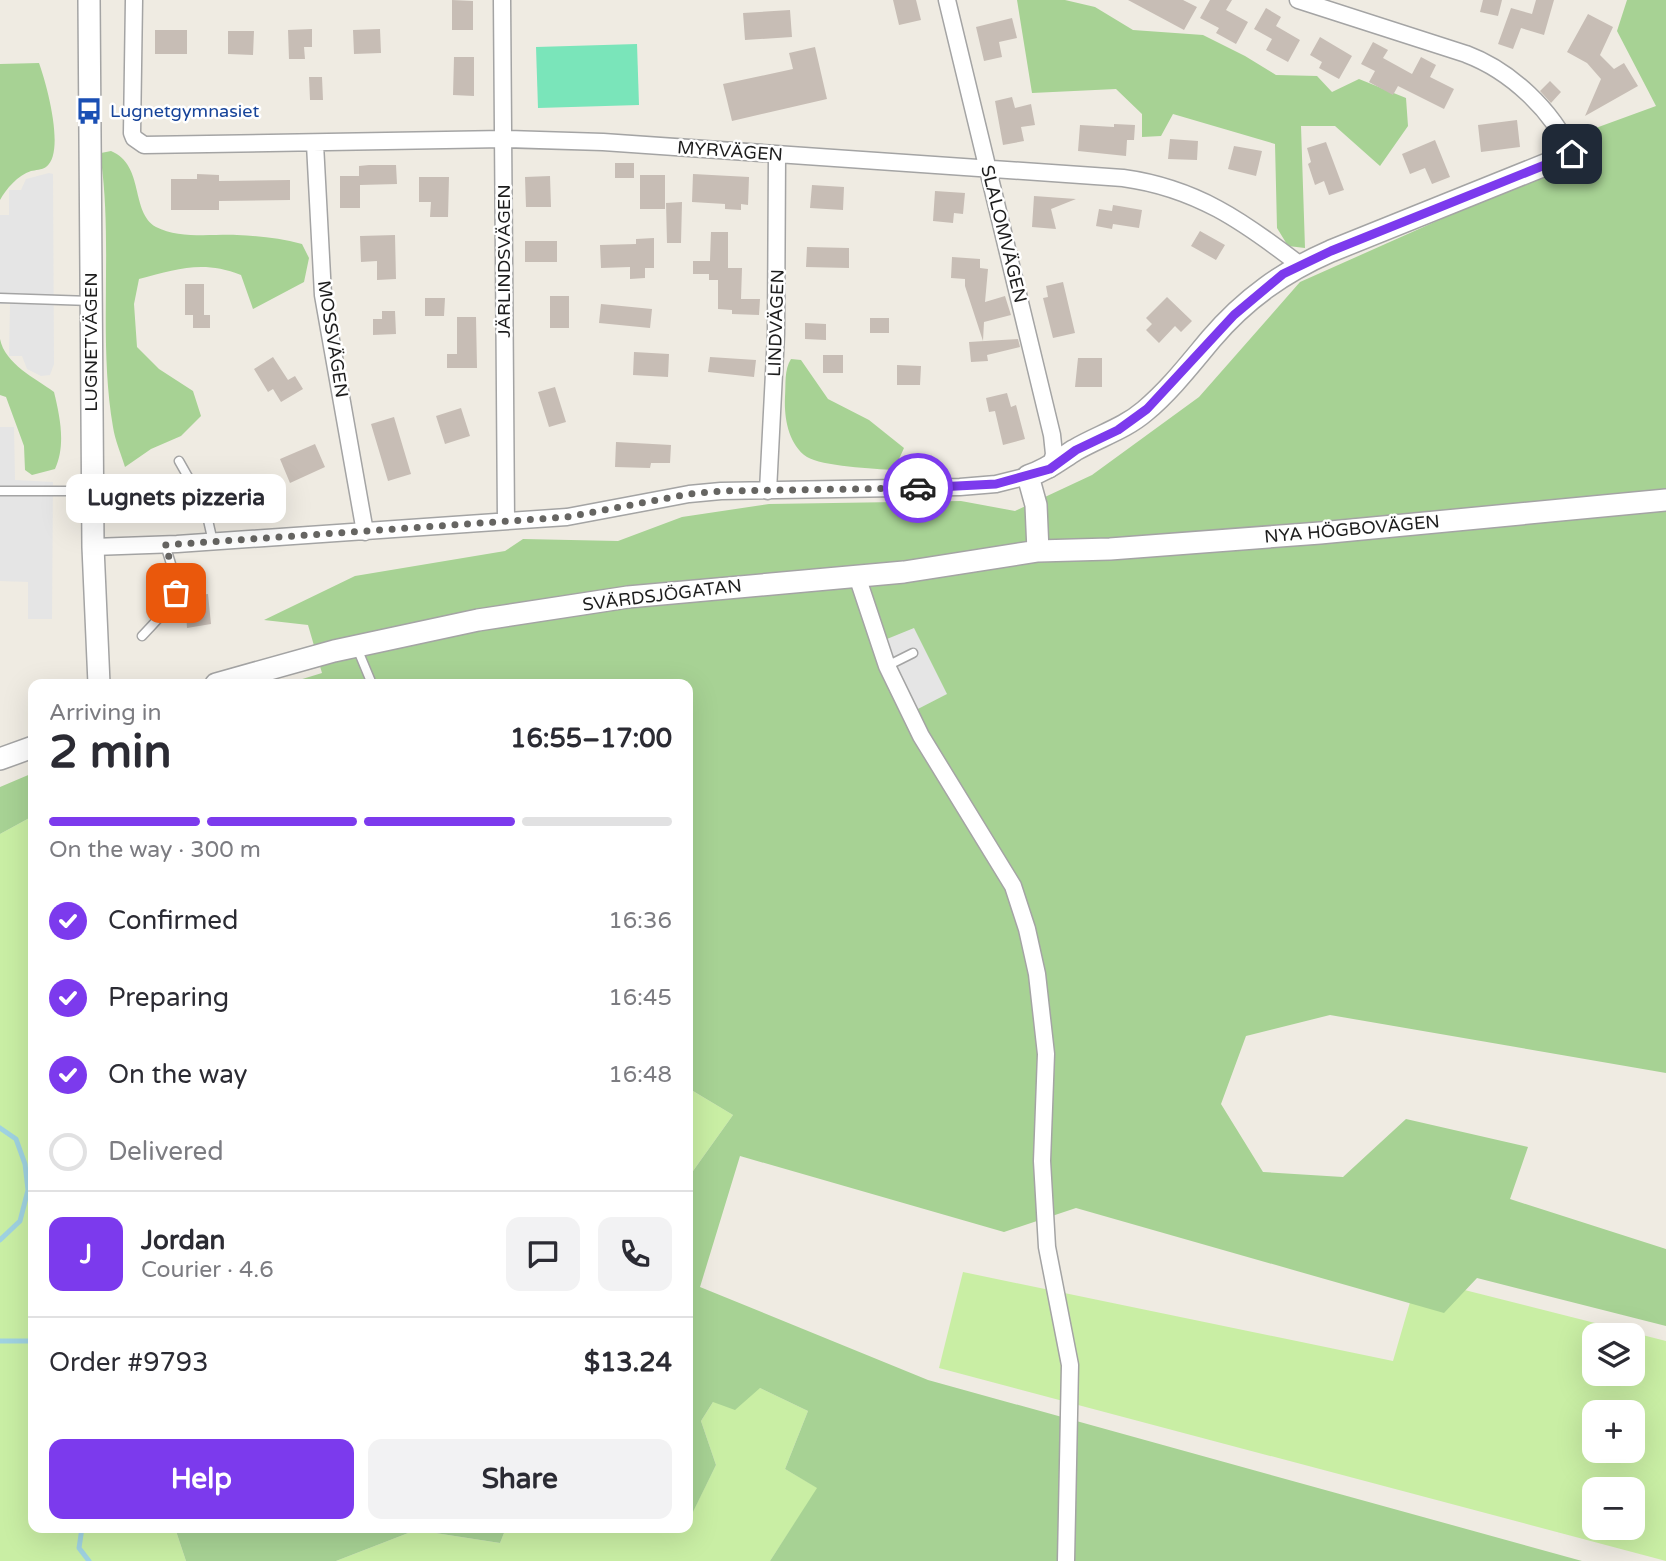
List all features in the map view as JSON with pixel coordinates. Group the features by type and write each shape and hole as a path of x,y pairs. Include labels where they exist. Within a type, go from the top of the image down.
{"street":[{"name":"LUGNETVÄGEN","path":"89,0 92,491 99,679"},
{"name":"MYRVÄGEN","path":"134,0 132,132 138,142 150,146 503,139 611,142 1123,178 1175,188 1227,213 1300,265"},
{"name":"JÄRLINDSVÄGEN","path":"502,0 506,522"},
{"name":"SLALOMVÄGEN","path":"947,0 1052,435 1054,454 1050,469"},
{"path":"93,547 165,545 506,522 583,515 689,494 960,487 996,484 1050,469 1076,450 1118,430 1139,415 1174,383 1234,315 1270,283 1300,265 1572,154 1562,131 1540,106 1484,62 1298,0"},
{"name":"MOSSVÄGEN","path":"315,144 323,295 365,532"},
{"name":"LINDVÄGEN","path":"768,491 776,334 778,155"},
{"path":"1028,476 1036,505 1038,551"},
{"name":"NYA HÖGBOVÄGEN","path":"1038,551 1110,550 1320,533 1666,500"},
{"name":"SVÄRDSJÖGATAN","path":"234,679 356,646 478,620 628,597 904,572 1038,551"},
{"path":"857,576 887,666 925,744 1013,886 1027,929 1037,974 1046,1054 1042,1161 1047,1247 1070,1365 1066,1561"},
{"path":"0,759 28,749"}],"lane":[{"path":"0,298 91,301"},
{"path":"178,461 205,507 213,542"},
{"path":"0,491 92,491"},
{"path":"142,636 171,604 176,593 174,572 165,545"},
{"path":"356,646 370,679"},
{"path":"887,666 913,653"}],"green space":[{"path":"1017,0 1065,0 1095,7 1133,30 1203,35 1276,75 1317,76 1332,92 1359,79 1406,98 1408,126 1380,166 1335,126 1301,126 1305,248 1288,246 1277,228 1275,144 1173,114 1161,136 1142,137 1142,114 1116,89 1032,93"},
{"path":"1627,0 1666,0 1666,1073 1330,1015 1246,1036 1221,1104 1263,1172 1343,1177 1406,1119 1528,1147 1510,1199 1666,1249 1666,1326 1477,1278 1444,1313 1076,1208 1004,1232 740,1156 700,1287 928,1380 1582,1561 770,1561 817,1488 785,1469 808,1411 760,1388 735,1410 713,1402 701,1421 716,1465 693,1512 693,1171 733,1115 693,1091 693,679 302,679 322,673 308,625 264,620 355,576 505,551 523,539 618,541 682,517 769,504 961,501 1015,511 1092,475 1199,397 1300,282 1529,180 1593,129 1656,106 1617,31"},
{"path":"637,44 639,105 538,108 536,47"},
{"path":"39,63 53,117 52,159 46,167 26,173 17,179 0,200 0,64"},
{"path":"111,151 129,167 143,211 156,227 185,235 245,235 286,240 302,244 309,258 304,282 253,309 241,275 227,270 190,268 139,279 134,304 137,347 159,369 193,391 201,416 181,436 151,449 125,467 113,427 106,361 106,226 101,153"},
{"path":"0,339 14,363 54,392 61,441 55,469 32,475 25,470 24,446 6,397 0,395"},
{"path":"791,359 801,360 828,399 869,420 904,448 894,470 824,463 801,452 791,438 785,413 787,368"},
{"path":"28,775 28,819 0,834 0,787"},
{"path":"28,819 28,1533 177,1533 186,1561 0,1561 0,834"},
{"path":"693,1091 733,1115 693,1171"},
{"path":"963,1272 1393,1361 1417,1278 1595,1323 1582,1323 1582,1386 1645,1386 1645,1336 1666,1341 1666,1561 1587,1540 1645,1540 1645,1477 1582,1477 1582,1539 939,1368"},
{"path":"760,1388 808,1411 785,1469 818,1488 770,1561 336,1561 408,1533 435,1533 500,1543 504,1533 693,1533 693,1511 716,1465 701,1421 713,1402"},
{"path":"177,1533 408,1533 336,1561 186,1561"},
{"path":"435,1533 504,1533 500,1543"}],"shaded area":[{"path":"53,174 54,364 50,375 41,376 27,369 22,356 9,356 10,304 0,304 0,215 9,215 9,190 21,190 26,179"},
{"path":"0,427 14,427 15,480 53,482 52,619 28,619 28,582 0,581"},
{"path":"914,628 947,694 914,711 882,641"}],"building":[{"path":"452,0 473,1 473,30 452,30"},
{"path":"893,0 916,0 921,20 899,25"},
{"path":"1128,0 1183,0 1197,7 1184,30"},
{"path":"1210,0 1232,0 1226,10 1248,22 1236,44 1216,33 1219,28 1200,18"},
{"path":"1483,0 1502,0 1498,16 1480,12"},
{"path":"1536,0 1554,0 1544,35 1521,28 1513,49 1498,44 1511,8 1532,14"},
{"path":"1266,8 1281,17 1276,26 1300,40 1288,62 1266,50 1272,39 1254,29"},
{"path":"790,10 792,37 745,40 743,13"},
{"path":"1588,14 1613,27 1600,55 1614,69 1624,63 1638,86 1585,116 1601,79 1587,63 1567,52"},
{"path":"1012,18 1017,38 999,42 1002,57 984,61 976,27"},
{"path":"312,29 312,47 304,47 305,59 289,59 288,30"},
{"path":"380,29 381,53 354,54 353,30"},
{"path":"155,30 187,30 187,54 155,54"},
{"path":"228,31 254,31 253,55 228,54"},
{"path":"1320,37 1352,56 1339,79 1319,68 1322,62 1310,55"},
{"path":"1373,42 1388,50 1383,58 1412,74 1421,57 1436,65 1430,77 1454,89 1444,109 1398,86 1393,95 1369,82 1375,71 1361,64"},
{"path":"815,47 827,99 732,121 723,84 793,69 789,53"},
{"path":"454,57 474,57 474,96 453,95"},
{"path":"309,77 322,77 323,100 310,100"},
{"path":"1550,81 1561,92 1551,103 1540,91"},
{"path":"1012,97 1015,108 1031,104 1035,125 1021,127 1024,141 1003,145 995,101"},
{"path":"1517,120 1520,147 1481,152 1478,125"},
{"path":"1114,124 1135,125 1134,140 1127,140 1126,156 1078,151 1080,125 1114,127"},
{"path":"1170,139 1198,141 1197,160 1168,159"},
{"path":"1435,140 1450,177 1432,184 1425,168 1410,174 1402,154"},
{"path":"1326,142 1344,190 1329,195 1324,181 1315,185 1308,164 1311,162 1307,148"},
{"path":"1234,146 1262,151 1256,176 1228,169"},
{"path":"615,163 634,163 634,178 615,178"},
{"path":"396,165 397,184 360,185 360,208 340,208 340,176 359,176 359,166"},
{"path":"197,174 219,175 219,181 290,180 290,200 219,201 219,210 171,210 171,179 197,179"},
{"path":"693,174 749,177 748,205 741,204 741,210 725,209 725,204 692,202"},
{"path":"640,175 665,175 665,209 640,209"},
{"path":"550,176 551,207 526,207 525,177"},
{"path":"419,177 449,177 448,217 430,217 431,202 419,202"},
{"path":"812,185 844,187 843,210 810,208"},
{"path":"935,191 965,193 963,214 954,213 953,223 933,221"},
{"path":"1034,196 1076,199 1051,209 1056,229 1032,227"},
{"path":"682,202 681,243 667,243 666,203"},
{"path":"1113,205 1142,210 1139,228 1113,224 1112,229 1096,226 1099,209 1112,211"},
{"path":"1200,231 1225,245 1216,260 1191,246"},
{"path":"711,232 728,232 728,268 742,268 741,299 760,299 759,315 732,314 732,310 718,309 718,280 709,280 709,274 693,274 693,261 710,261"},
{"path":"395,235 396,279 377,280 377,261 361,262 360,236"},
{"path":"654,238 654,268 645,268 645,278 630,279 630,267 601,268 600,245 636,244 636,239"},
{"path":"525,241 557,241 557,262 525,262"},
{"path":"807,247 849,248 849,268 806,267"},
{"path":"952,257 980,259 980,268 988,269 985,302 1005,296 1011,315 984,322 983,341 965,279 951,278"},
{"path":"1063,282 1075,333 1053,338 1043,298 1048,297 1046,286"},
{"path":"185,284 204,284 204,315 210,315 210,328 193,328 193,315 185,315"},
{"path":"550,296 569,296 569,328 550,328"},
{"path":"1167,297 1192,321 1181,332 1175,326 1159,343 1146,330 1152,324 1146,318"},
{"path":"425,298 445,298 444,316 425,316"},
{"path":"601,304 652,309 650,328 599,323"},
{"path":"382,311 395,311 396,334 373,335 373,319 382,319"},
{"path":"457,317 476,317 477,368 447,368 447,354 457,354"},
{"path":"870,318 889,318 889,333 870,333"},
{"path":"805,323 826,324 826,340 805,339"},
{"path":"1018,339 1020,347 987,355 988,361 971,362 969,342"},
{"path":"634,352 669,354 668,377 633,375"},
{"path":"823,355 843,355 843,373 823,373"},
{"path":"273,357 288,380 295,376 303,389 281,402 273,389 268,392 254,369"},
{"path":"710,357 756,360 754,377 708,372"},
{"path":"1078,358 1102,358 1102,387 1075,387"},
{"path":"897,365 921,366 920,385 897,385"},
{"path":"555,387 566,422 549,427 538,392"},
{"path":"1007,393 1011,407 1016,405 1025,439 1003,445 995,411 989,412 986,398"},
{"path":"461,408 470,436 445,444 436,416"},
{"path":"394,417 411,474 388,481 371,424"},
{"path":"616,442 671,445 670,463 651,463 650,468 615,467"},
{"path":"315,444 325,467 290,483 280,459"},
{"path":"208,594 211,624 187,628 185,596"}],"waterway":[{"path":"0,1128 16,1139 25,1164 28,1190 20,1221 0,1240"},
{"path":"0,1341 28,1341"},
{"path":"81,1533 79,1548 89,1561"}],"way so far":[{"path":"176,593 174,572 165,545 567,517 606,512 689,494 721,491 918,488"}],"place":[{"name":"Lugnetgymnasiet","path":"89,111"},
{"name":"Lugnets pizzeria","path":"176,593"}],"route":[{"path":"918,488 996,484 1050,469 1076,450 1131,422 1147,409 1174,383 1234,315 1258,292 1283,274 1331,251 1572,154"}]}
